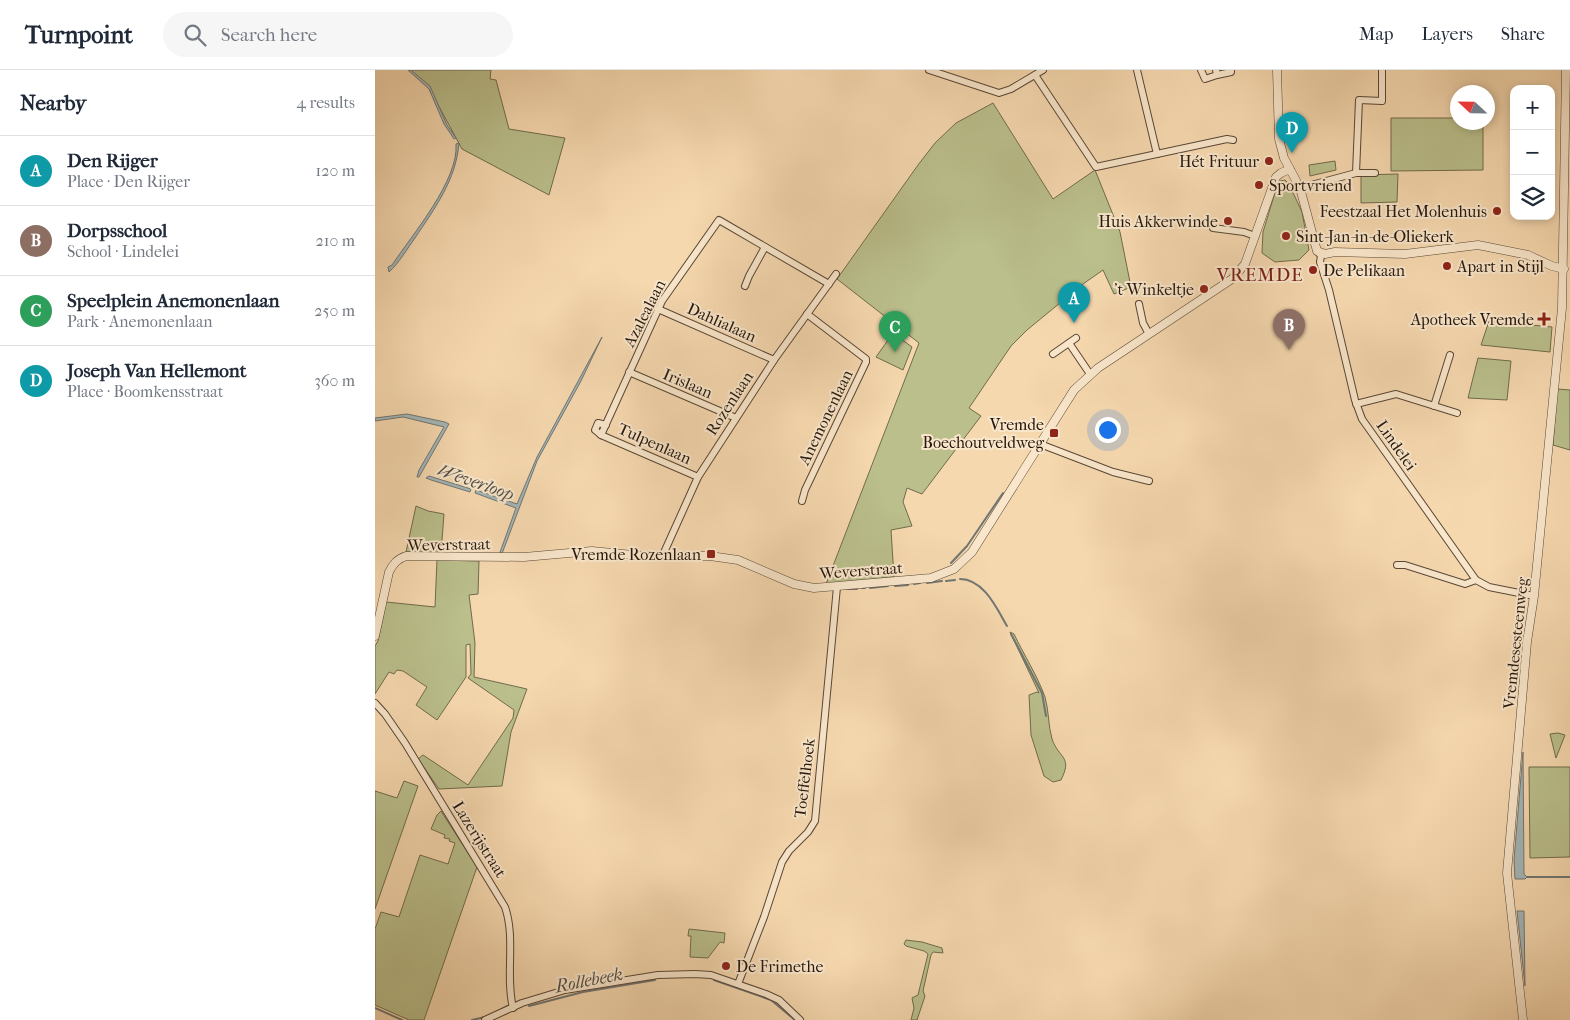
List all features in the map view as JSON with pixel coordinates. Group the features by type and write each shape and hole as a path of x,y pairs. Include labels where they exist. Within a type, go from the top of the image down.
{"street":[{"path":"929,70 999,93 1011,89 1043,70"},
{"path":"1137,70 1157,154"},
{"path":"1201,70 1205,79 1216,72 1231,72 1231,70"},
{"path":"1277,70 1279,139 1284,158 1300,188 1317,251 1325,254 1335,252 1405,254 1478,245 1528,255 1551,266 1564,269"},
{"path":"1356,173 1359,100 1382,101 1382,70"},
{"name":"Vremdesesteenweg","path":"1523,1020 1507,873 1526,652 1534,596 1562,308 1566,70"},
{"path":"1035,75 1096,167 1227,139 1233,140"},
{"path":"1213,228 1244,232 1255,236 1276,177 1290,169"},
{"path":"1300,188 1356,173 1375,173"},
{"name":"Azalealaan","path":"601,435 595,430 598,423 606,425 662,301 719,220 765,247"},
{"name":"Weverstraat","path":"375,636 389,572 394,563 406,556 524,557 592,551 661,557 710,556 738,560 804,587 815,588 931,578 954,569 972,552 1074,390 1090,374 1232,279 1245,264 1255,236"},
{"path":"745,286 765,247 829,284"},
{"name":"Lindelei","path":"1317,251 1321,256 1320,262 1329,290 1356,404 1362,419 1476,580"},
{"name":"Rozenlaan","path":"661,557 698,477 774,360 836,274"},
{"path":"1139,304 1143,323 1149,334"},
{"name":"Dahlialaan","path":"658,309 774,360"},
{"name":"Anemonenlaan","path":"802,501 805,490 867,359 807,314"},
{"path":"1053,354 1076,338"},
{"path":"1069,343 1090,374"},
{"path":"1434,406 1450,355"},
{"name":"Irislaan","path":"629,372 736,418"},
{"path":"1356,404 1396,394 1457,413"},
{"name":"Tulpenlaan","path":"601,435 698,477"},
{"path":"1040,444 1113,472 1149,481"},
{"path":"1397,564 1465,584 1476,580 1489,587 1534,596"},
{"name":"Toeffelhoek","path":"737,984 782,862 815,821 837,586"},
{"name":"Lazerijstraat","path":"375,703 405,743 505,907 509,922 509,982 513,1008"},
{"path":"485,1020 565,990 658,975 711,975 779,1000 800,1020"}],"green space":[{"path":"409,70 491,70 490,79 496,80 509,129 565,138 549,195 462,149 429,88"},
{"path":"993,103 1053,199 1095,170 1120,232 1131,287 1114,294 1103,270 1027,330 1011,346 969,408 981,416 922,494 907,488 903,502 912,526 891,530 894,577 826,584 919,343 837,279 935,143 956,123"},
{"path":"1391,118 1450,118 1450,130 1483,130 1483,170 1391,171"},
{"path":"1335,161 1336,170 1310,176 1309,165"},
{"path":"1398,174 1397,202 1361,203 1361,175"},
{"path":"1285,180 1289,184 1302,212 1309,250 1299,260 1275,262 1262,253 1263,232 1277,186 1280,181"},
{"path":"1489,321 1552,327 1550,352 1481,345"},
{"path":"893,333 912,347 903,370 876,357"},
{"path":"1478,358 1511,361 1507,400 1468,398"},
{"path":"1557,389 1570,390 1570,450 1553,445"},
{"path":"416,506 428,511 444,514 441,553 406,552"},
{"path":"437,560 479,561 478,594 469,595 475,643 474,677 527,689 511,732 502,786 439,789 418,759 423,755 468,785 513,718 514,710 468,678 471,674 470,644 466,645 466,677 437,720 416,705 427,687 403,671 397,670 394,674 389,672 375,694 375,646 378,641 386,602 435,607"},
{"path":"1010,632 1014,634 1045,697 1052,739 1064,758 1066,766 1061,780 1053,782 1044,776 1031,735 1029,695 1039,693"},
{"path":"1558,733 1565,735 1556,758 1550,734"},
{"path":"1529,767 1570,767 1570,857 1530,858"},
{"path":"404,781 418,786 375,909 375,791 397,798"},
{"path":"441,811 477,867 424,1020 409,1020 375,1005 375,929 381,912 399,917 420,855 448,864 455,843 449,841 450,839 444,838 445,835 431,829 437,815"},
{"path":"689,929 725,933 724,943 720,942 708,958 690,957 691,936 688,936"},
{"path":"906,940 922,942 942,948 943,953 933,952 931,955 923,991 925,996 917,1020 911,1020 914,1008 912,998 918,995 928,954 906,946 904,944"}],"shaded area":[{"path":"408,70 411,70 430,86 447,125 456,138 454,139 444,124 429,89"},
{"path":"459,143 454,169 443,193 430,216 389,272 388,267 392,265 433,207 450,174 455,158 456,144"},
{"path":"602,337 581,381 537,461 503,551 499,555 516,508 475,493 476,490 517,504 537,457"},
{"path":"407,414 449,424 419,477 417,477 419,470 444,427 403,417 375,421 375,418"},
{"path":"429,476 471,489 470,492 426,478"},
{"path":"1523,752 1524,874 1527,877 1525,879 1515,879 1514,860"},
{"path":"1517,911 1524,911 1525,986"}],"waterway":[{"path":"951,563 967,546 1003,493"},
{"name":"Weverloop","path":"960,579 969,580 983,589 1007,626"},
{"name":"Weverloop","path":"946,581 955,580"},
{"name":"Weverloop","path":"927,583 942,581"},
{"name":"Weverloop","path":"914,584 920,583"},
{"name":"Weverloop","path":"895,586 908,585"},
{"name":"Weverloop","path":"870,588 888,586"},
{"name":"Weverloop","path":"846,589 857,589"},
{"name":"Weverloop","path":"1011,634 1042,693 1046,716"},
{"path":"1527,877 1570,877"},
{"name":"Rollebeek","path":"529,1006 583,992 655,980"},
{"name":"Rollebeek","path":"714,980 771,1000 795,1020"},
{"name":"Rollebeek","path":"500,1010 507,1006"},
{"name":"Rollebeek","path":"375,1008 402,1020"},
{"name":"Rollebeek","path":"472,1020 485,1017"}],"place":[{"name":"Joseph Van Hellemont","path":"1292,153"},
{"name":"Hét Frituur","path":"1269,161"},
{"name":"Sportvriend","path":"1259,185"},
{"name":"Feestzaal Het Molenhuis","path":"1497,211"},
{"name":"Huis Akkerwinde","path":"1228,221"},
{"name":"Sint-Jan-in-de-Oliekerk","path":"1286,236"},
{"name":"Apart in Stijl","path":"1447,266"},
{"name":"De Pelikaan","path":"1313,270"},
{"name":"'t Winkeltje","path":"1204,289"},
{"name":"Apotheek Vremde","path":"1544,319"},
{"name":"Den Rijger","path":"1074,323"},
{"name":"Dorpsschool","path":"1289,350"},
{"name":"Speelplein Anemonenlaan","path":"895,352"},
{"name":"Vremde Boechoutveldweg","path":"1054,433"},
{"name":"Vremde Rozenlaan","path":"711,554"},
{"name":"De Frimethe","path":"726,966"}],"district":[{"name":"VREMDE","path":"1260,274"}]}
